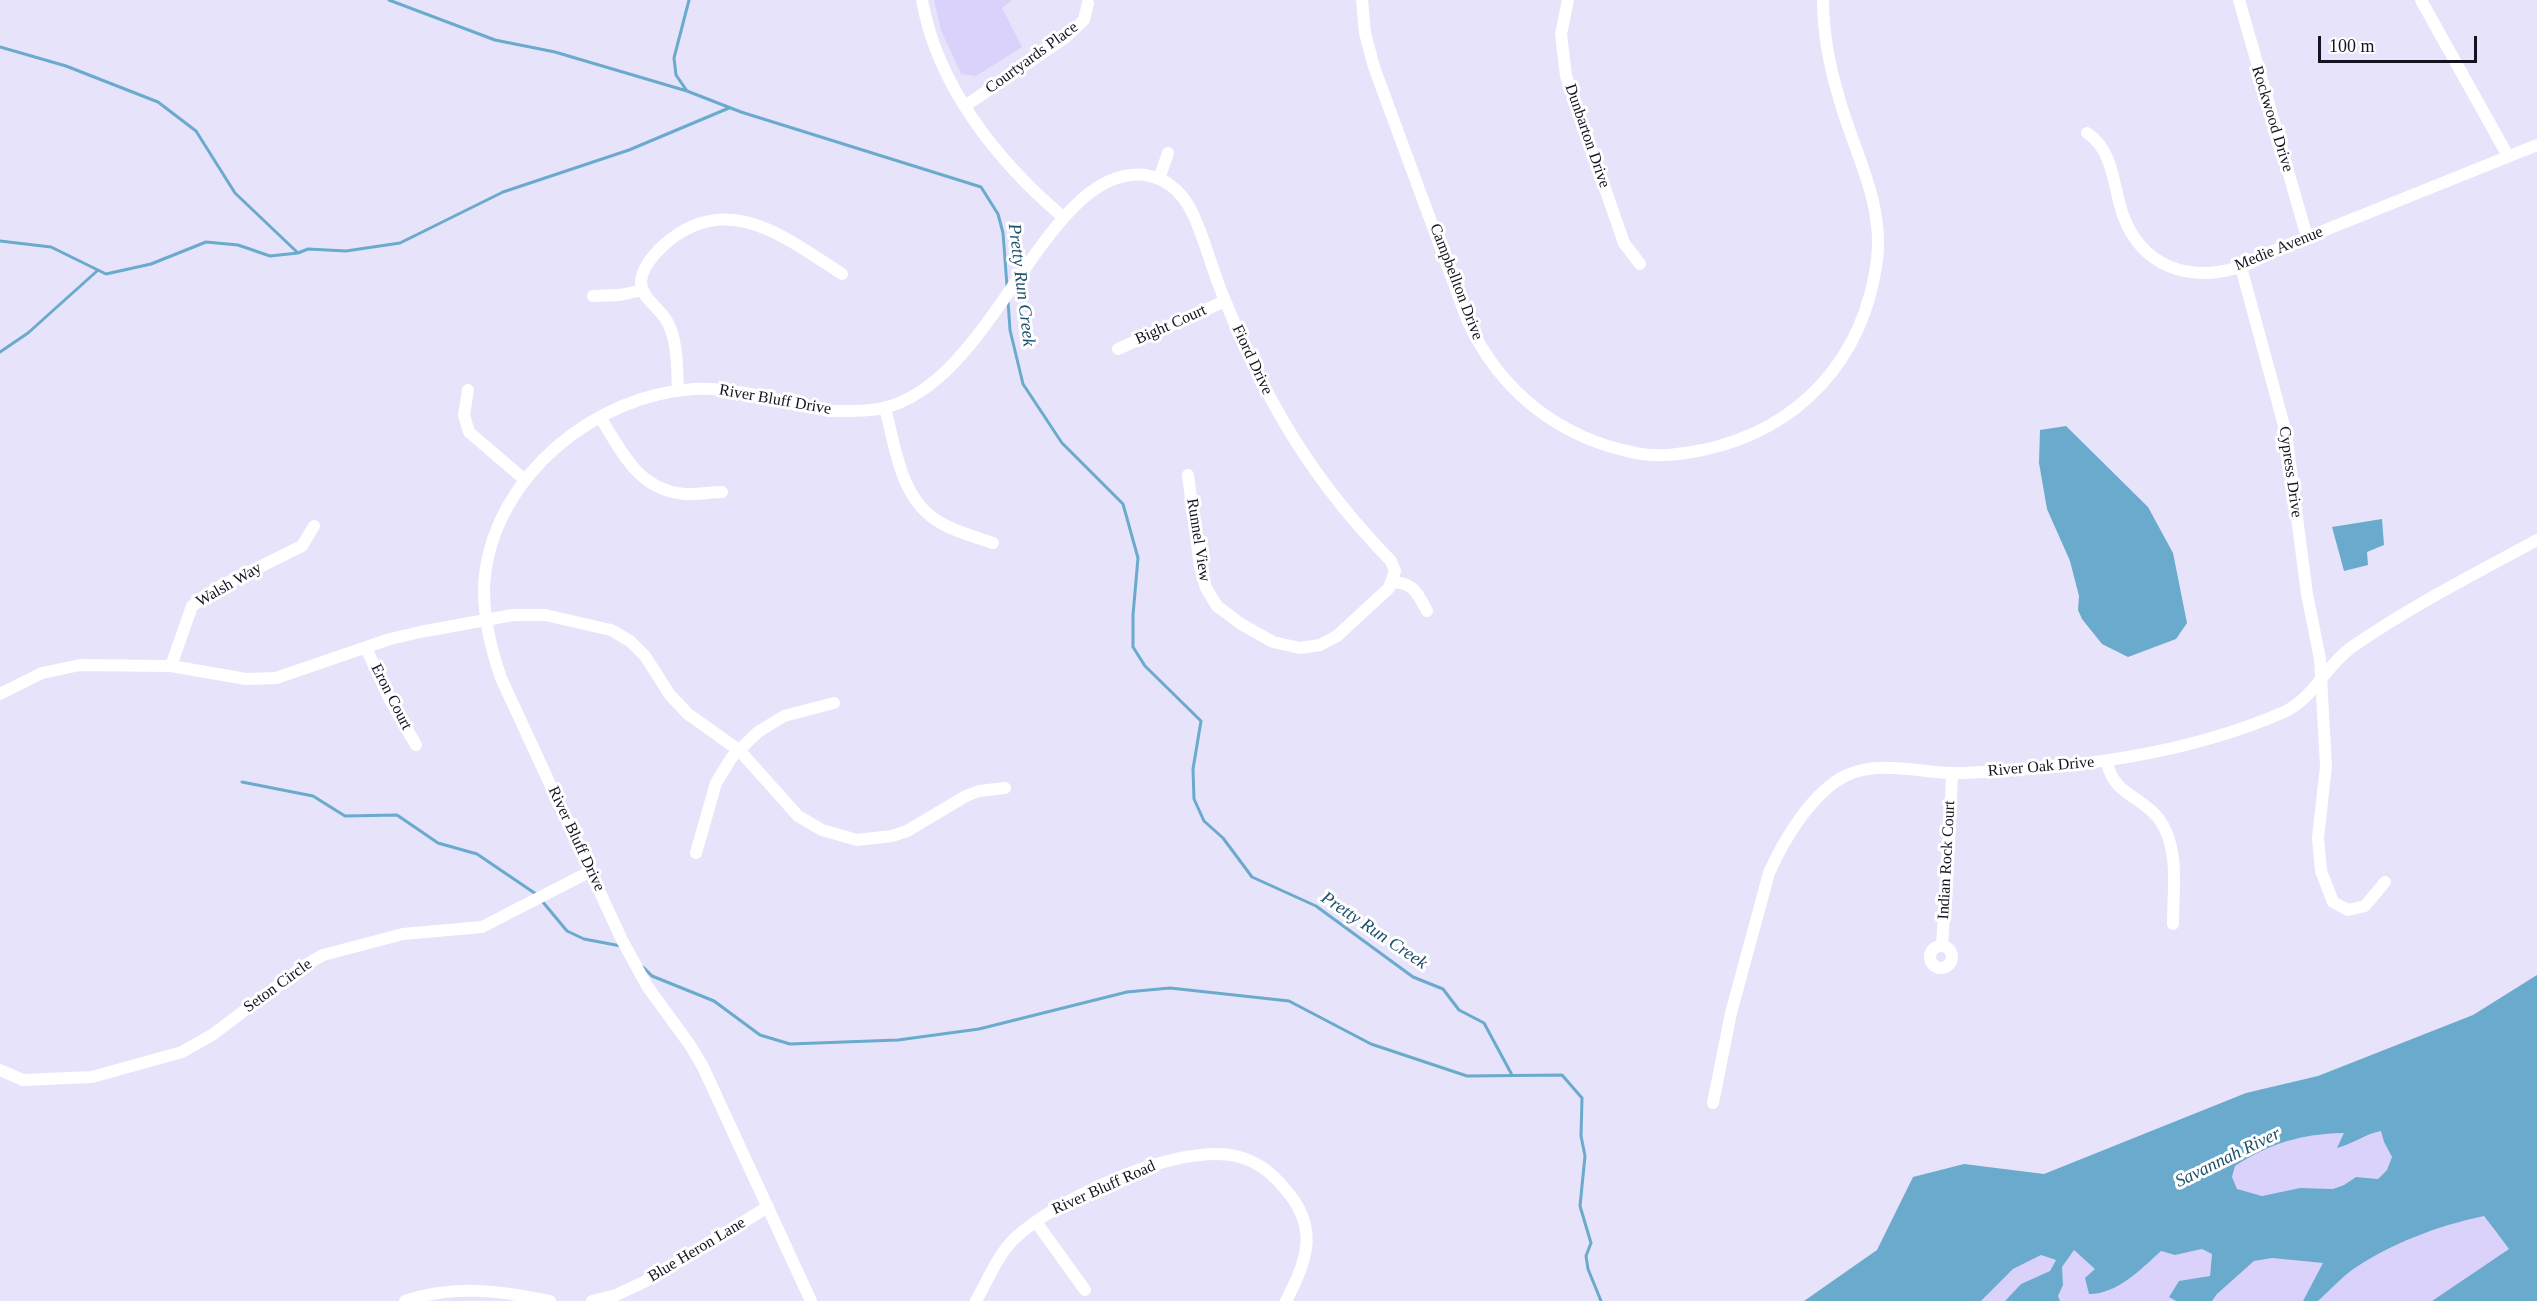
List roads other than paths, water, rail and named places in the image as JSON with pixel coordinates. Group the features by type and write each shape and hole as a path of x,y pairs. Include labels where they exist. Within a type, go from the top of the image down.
{"street":[{"path":"922,0 926,24 965,106 992,145 1028,187 1063,217 1088,194 1117,179 1141,175 1159,179 1168,153"},
{"name":"Campbellton Drive","path":"1362,0 1365,33 1374,67 1468,322 1485,354 1504,380 1531,405 1582,437 1637,454 1655,455 1692,452 1742,440 1787,415 1810,398 1829,378 1847,348 1868,302 1876,260 1875,210 1839,98 1823,0"},
{"name":"Dunbarton Drive","path":"1568,0 1561,34 1566,76 1624,243 1640,264"},
{"name":"Rockwood Drive","path":"2239,0 2307,237"},
{"path":"2421,0 2508,156"},
{"name":"Courtyards Place","path":"965,106 1066,37 1084,20 1088,3"},
{"name":"Medie Avenue","path":"2087,133 2103,148 2123,215 2135,242 2160,262 2182,272 2208,272 2241,267 2273,251 2537,145"},
{"name":"Fiord Drive","path":"1159,179 1181,195 1195,218 1225,301 1255,370 1297,446 1338,503 1391,561 1395,571 1392,583"},
{"name":"River Bluff Drive","path":"768,1207 715,1090 685,1038 647,986 622,940 501,678 489,638 484,589 489,553 506,510 525,480 567,438 618,407 643,398 678,391 729,391 829,411 885,408 919,392 952,367 973,343 1063,217"},
{"path":"678,391 671,331 663,315 643,291 641,284 644,269 662,247 693,225 716,219 744,220 773,232 842,274"},
{"name":"Cypress Drive","path":"2241,267 2286,433 2305,584 2321,680 2326,766 2318,838 2323,880 2333,902 2348,910 2365,906 2385,882"},
{"path":"593,296 643,291"},
{"name":"Bight Court","path":"1118,349 1225,301"},
{"path":"468,390 464,416 469,432 525,480"},
{"path":"885,408 904,481 916,501 942,524 993,543"},
{"path":"600,417 626,460 649,482 682,494 722,492"},
{"name":"Runnel View","path":"1188,475 1200,567 1206,588 1217,606 1241,624 1273,642 1300,648 1329,641 1345,629 1392,583"},
{"name":"Walsh Way","path":"171,666 192,606 219,587 302,546 314,526"},
{"name":"River Oak Drive","path":"1713,1103 1731,1013 1769,873 1778,853 1797,823 1824,791 1850,774 1870,769 1952,774 2107,762 2201,741 2248,725 2295,706 2321,680 2338,657 2368,637 2537,540"},
{"path":"1392,583 1404,582 1414,588 1427,611"},
{"path":"0,694 20,682 58,668 108,664 171,666 246,679 276,678 420,632 513,615 546,615 600,627 621,635 645,656 670,694 688,714 740,751 798,816 822,830 857,840 892,836 907,831 966,796 979,791 1005,788"},
{"name":"Eron Court","path":"366,648 389,698 416,745"},
{"path":"696,853 716,783 726,765 759,732 784,716 834,703"},
{"path":"2107,762 2116,785 2152,811 2168,836 2172,855 2173,924"},
{"name":"Indian Rock Court","path":"1942,945 1952,774"},
{"name":"Seton Circle","path":"3,1072 23,1080 92,1077 182,1052 212,1035 304,966 323,955 403,934 482,927 591,871"},
{"path":"0,1086 3,1072"},
{"name":"River Bluff Road","path":"976,1301 1006,1248 1036,1222 1058,1207 1144,1167 1172,1159 1208,1155 1226,1155 1246,1159 1276,1177 1294,1200 1305,1224 1306,1257 1286,1301"},
{"path":"768,1207 811,1301"},
{"name":"Blue Heron Lane","path":"592,1301 616,1295 644,1282 768,1207"},
{"path":"1036,1222 1085,1290"},
{"path":"405,1301 440,1292 478,1296 517,1294 550,1301"}],"water":[{"path":"2066,426 2148,507 2173,553 2187,623 2176,639 2128,657 2102,644 2082,619 2078,610 2079,596 2070,561 2047,509 2039,463 2040,430"},
{"path":"2382,519 2384,545 2367,552 2368,565 2344,571 2332,527"},
{"name":"Savannah River","path":"2537,975 2537,1301 2432,1301 2509,1249 2484,1216 2432,1230 2367,1260 2352,1270 2318,1301 2303,1301 2323,1263 2272,1258 2254,1261 2212,1301 2176,1301 2169,1297 2179,1281 2210,1276 2212,1254 2202,1249 2175,1255 2161,1251 2137,1273 2119,1285 2100,1293 2089,1294 2085,1278 2095,1269 2074,1250 2062,1267 2063,1285 2058,1296 2060,1301 2005,1301 2021,1284 2050,1271 2056,1260 2041,1255 2013,1269 1981,1301 1804,1301 1877,1250 1913,1177 1964,1164 2044,1174 2246,1093 2318,1076 2473,1015","holes":["2381,1131 2392,1157 2387,1170 2378,1179 2356,1177 2333,1189 2300,1188 2262,1196 2237,1189 2232,1177 2235,1166 2248,1158 2261,1151 2300,1138 2344,1133 2337,1148"]}],"waterway":[{"path":"389,0 495,40 555,52 687,91"},
{"name":"Pretty Run Creek","path":"689,0 674,58 676,75 687,91 741,112 981,187 998,214 1003,233 1007,286"},
{"path":"0,47 66,66 158,102 196,131 235,193 298,253"},
{"path":"0,241 51,247 106,274 151,264 206,242 238,245 270,256 298,253 308,249 346,251 400,243 503,192 629,150 729,108"},
{"path":"0,352 28,333 97,271"},
{"name":"Pretty Run Creek","path":"1008,301 1010,330 1023,384 1062,443 1123,504 1138,558 1133,647 1145,666 1201,721 1193,769 1194,799 1204,821 1223,838 1252,877 1316,906 1413,977 1443,989 1459,1010 1484,1023 1512,1075"},
{"path":"242,782 313,796 345,816 397,815 438,843 477,854 536,894"},
{"path":"542,901 567,931 584,939 621,946"},
{"path":"643,967 652,976 714,1001 760,1035 790,1044 898,1040 979,1029 1127,992 1170,988 1289,1001 1371,1044 1467,1076 1562,1075 1582,1098 1581,1136 1585,1156 1580,1206 1591,1243 1586,1256 1588,1269 1601,1301"}]}
